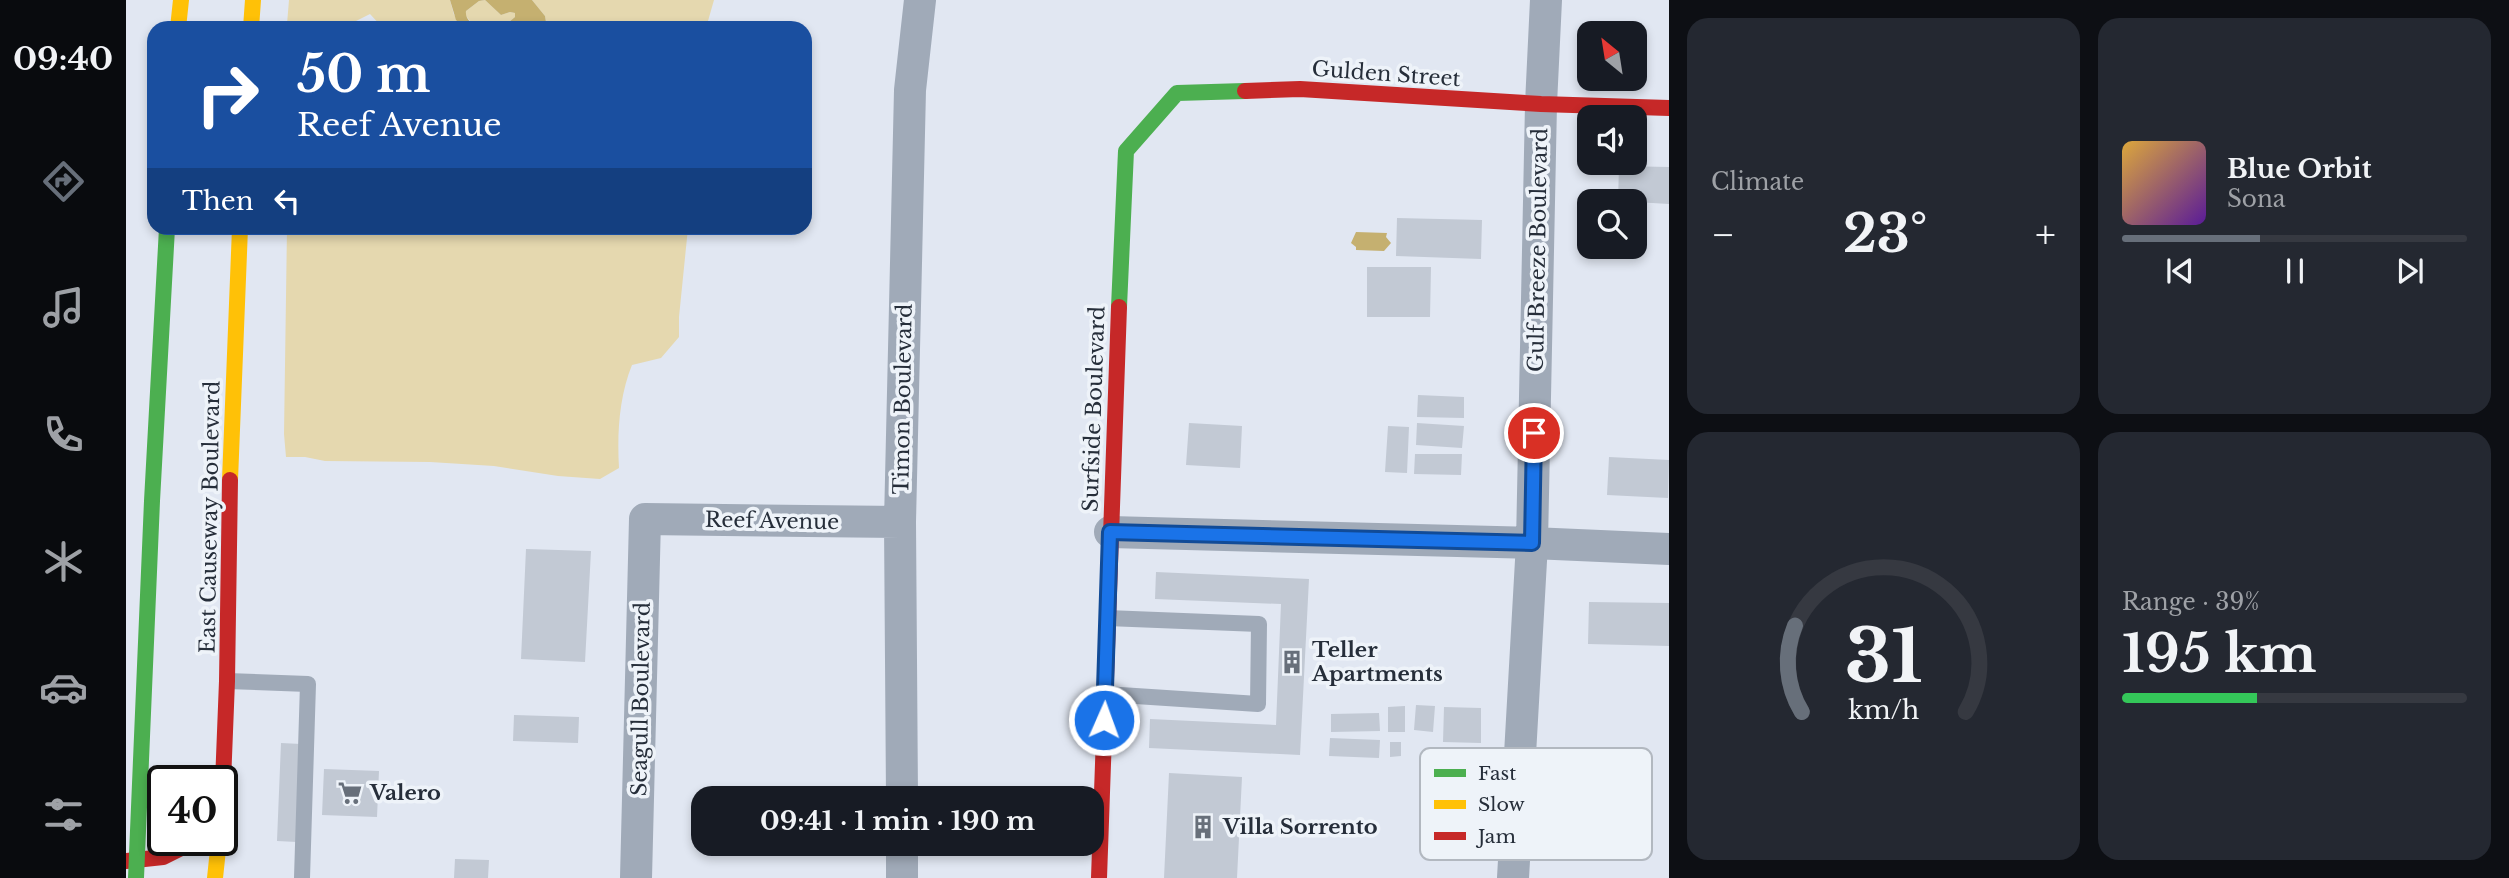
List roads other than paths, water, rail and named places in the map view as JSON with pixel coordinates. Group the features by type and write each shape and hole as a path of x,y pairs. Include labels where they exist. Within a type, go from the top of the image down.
{"main road":[{"path":"179,21 181,0"},
{"path":"252,21 253,0"},
{"name":"Gulden Street","path":"1126,151 1177,93 1300,89 1541,104 1669,108"},
{"name":"Surfside Boulevard","path":"1099,878 1126,151"},
{"path":"136,878 167,235"},
{"name":"East Causeway Boulevard","path":"224,765 230,475 240,235"},
{"path":"126,861 153,862 168,856"},
{"path":"215,878 217,856"}],"street":[{"name":"Timon Boulevard","path":"902,786 900,522 910,90 920,0"},
{"name":"Gulf Breeze Boulevard","path":"1520,748 1532,543 1541,104 1546,0"},
{"name":"Reef Avenue","path":"645,519 900,522"},
{"name":"Seagull Boulevard","path":"636,878 645,519"},
{"path":"1110,532 1669,549"},
{"path":"902,856 902,878"},
{"name":"Gulf Breeze Boulevard","path":"1513,878 1514,860"}],"lane":[{"path":"1105,694 1258,704 1259,624 1107,618"},
{"path":"227,681 309,684 302,878"}],"place":[{"name":"Teller Apartments","path":"1292,662"},
{"name":"Valero","path":"350,793"},
{"name":"Villa Sorrento","path":"1203,827"}]}
